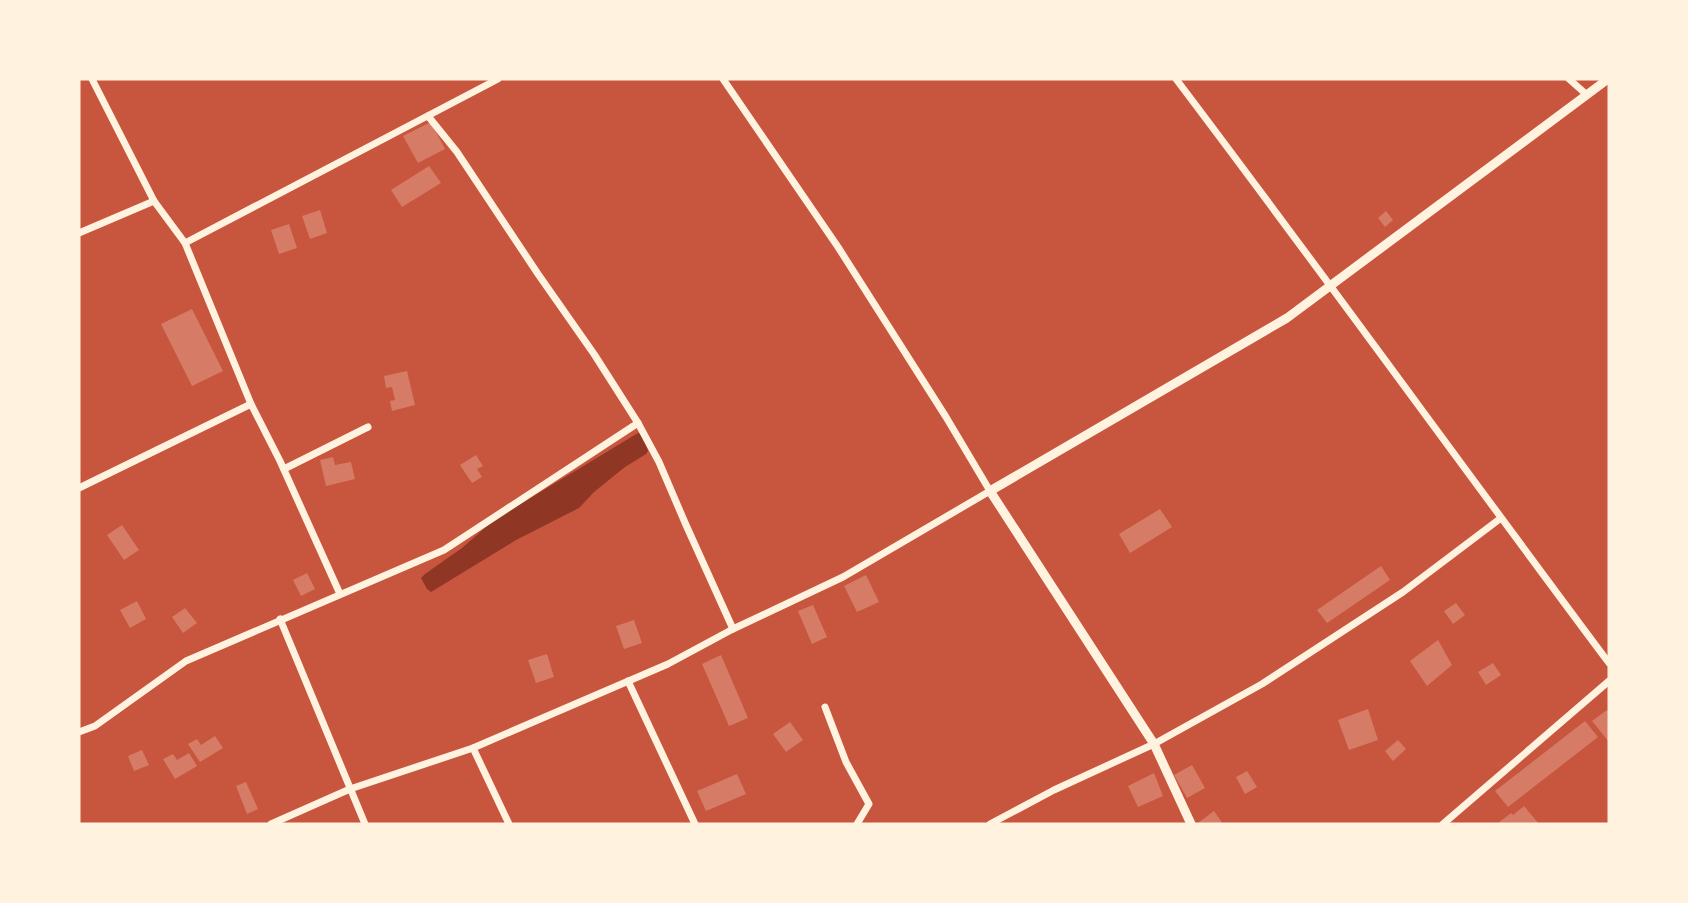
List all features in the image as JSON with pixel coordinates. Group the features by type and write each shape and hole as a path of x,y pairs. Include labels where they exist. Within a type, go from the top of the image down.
{"street":[{"path":"92,79 154,201 185,243 251,404 284,469 340,594"},
{"path":"185,243 498,79"},
{"path":"723,79 838,247 990,491 1154,744 1191,824"},
{"path":"1176,79 1609,663"},
{"path":"1569,79 1587,94"},
{"path":"271,824 350,789 473,748 668,664 733,629 843,577 1287,318 1608,79"},
{"path":"428,116 457,152 638,423 659,462 733,629"},
{"path":"79,233 154,201"},
{"path":"79,488 251,404"},
{"path":"79,732 95,726 186,661 444,550 638,423"},
{"path":"284,469 368,427"},
{"path":"990,824 1054,790 1154,744 1262,684 1403,592 1501,518"},
{"path":"280,619 365,824"},
{"path":"628,681 695,824"},
{"path":"1443,824 1609,681"},
{"path":"825,707 846,762 869,804 857,824"},
{"path":"473,748 509,824"}],"shaded area":[{"path":"638,433 642,434 648,451 646,454 625,467 579,508 516,540 431,592 427,589 421,578 494,520"}],"building":[{"path":"431,122 445,149 418,163 403,136"},
{"path":"429,166 441,183 402,207 391,190"},
{"path":"320,210 327,233 310,239 302,216"},
{"path":"1386,211 1393,220 1385,227 1378,218"},
{"path":"289,224 297,248 279,254 271,230"},
{"path":"192,309 223,371 192,386 161,324"},
{"path":"407,371 415,405 392,411 390,401 395,400 392,387 386,388 384,376"},
{"path":"476,455 483,466 477,469 482,477 472,483 460,465"},
{"path":"333,457 335,465 351,462 355,479 326,486 320,460"},
{"path":"1160,509 1172,527 1130,553 1119,534"},
{"path":"122,525 139,550 124,560 107,535"},
{"path":"1381,566 1390,580 1327,623 1317,610"},
{"path":"307,573 315,589 301,596 293,580"},
{"path":"866,575 879,602 857,612 844,586"},
{"path":"137,601 146,619 130,628 120,610"},
{"path":"1456,603 1465,615 1453,624 1444,611"},
{"path":"813,605 827,637 812,644 798,611"},
{"path":"185,608 197,623 183,633 172,617"},
{"path":"634,620 642,643 624,649 616,626"},
{"path":"1438,640 1452,665 1427,686 1410,661"},
{"path":"547,654 554,677 536,683 528,660"},
{"path":"721,655 748,718 729,726 702,664"},
{"path":"1493,663 1501,675 1486,685 1478,672"},
{"path":"1368,709 1378,740 1349,750 1338,720"},
{"path":"1607,710 1609,713 1609,742 1592,721"},
{"path":"1585,721 1598,737 1508,807 1495,791"},
{"path":"790,722 803,740 786,752 773,734"},
{"path":"215,736 223,748 200,762 188,744 197,739 201,745"},
{"path":"1398,740 1406,749 1393,761 1385,751"},
{"path":"142,750 149,765 134,771 128,756"},
{"path":"189,753 197,766 175,779 163,759 173,754 177,760"},
{"path":"1192,765 1205,788 1187,798 1174,775"},
{"path":"1247,771 1257,787 1245,794 1236,777"},
{"path":"1154,773 1163,796 1138,807 1128,786"},
{"path":"737,774 746,794 706,811 697,791"},
{"path":"246,782 258,809 247,814 236,786"},
{"path":"1524,806 1539,824 1497,824 1511,813 1513,815"},
{"path":"1214,811 1223,824 1198,823"}]}
